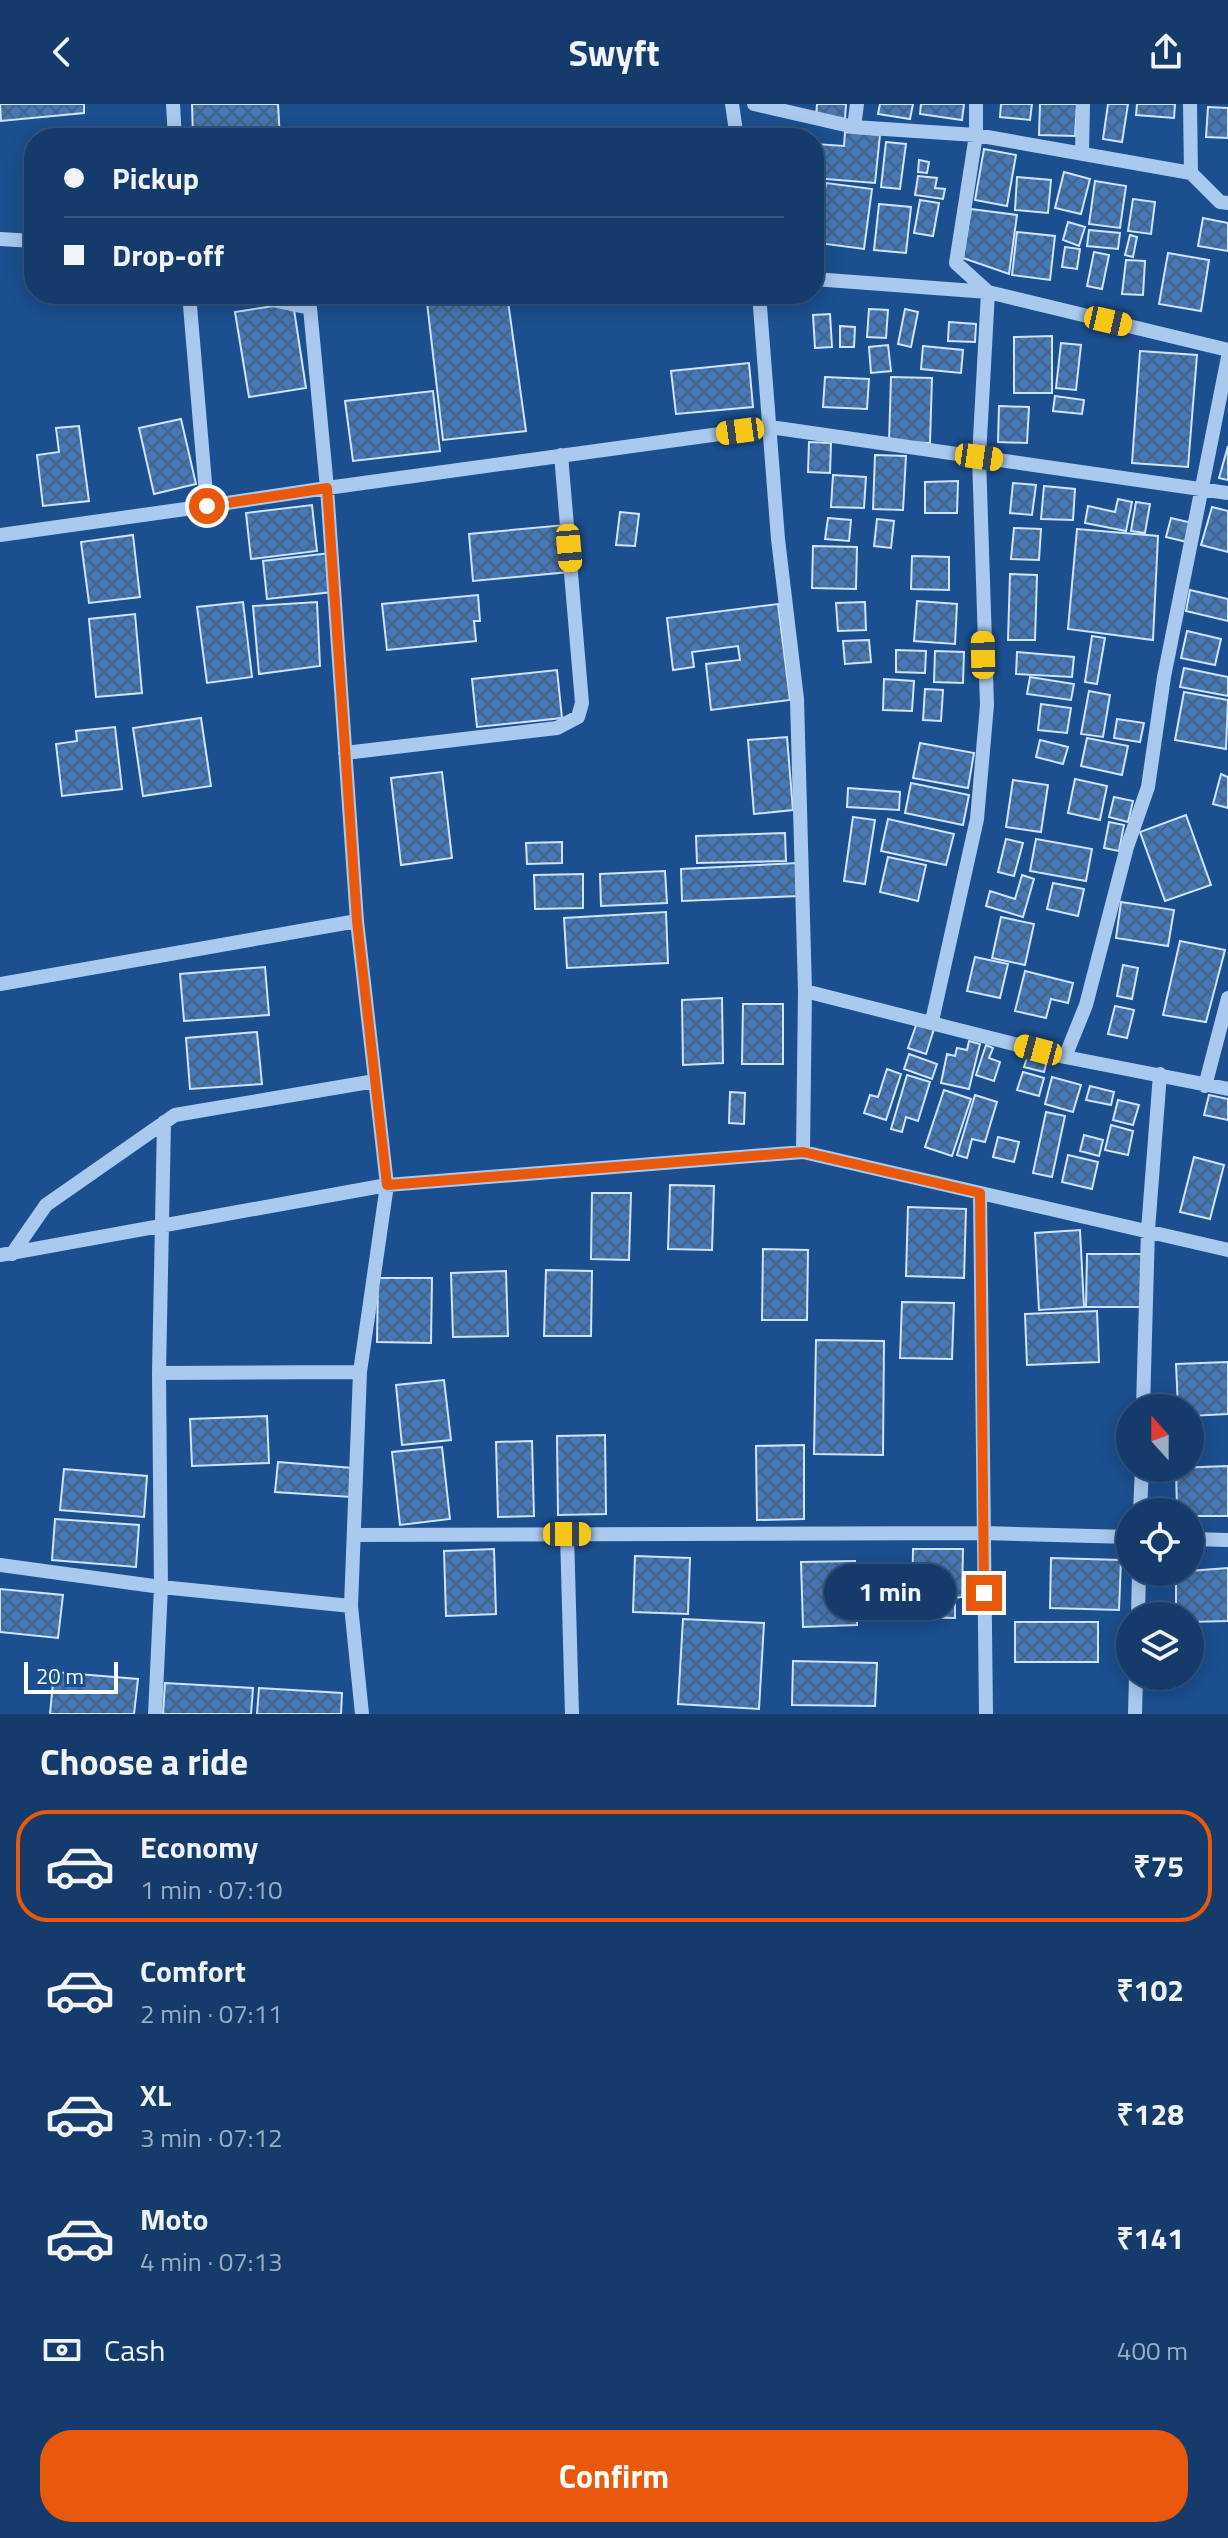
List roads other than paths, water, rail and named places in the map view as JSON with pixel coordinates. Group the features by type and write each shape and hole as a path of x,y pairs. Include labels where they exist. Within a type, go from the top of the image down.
{"street":[{"path":"173,104 174,128"},
{"path":"732,104 736,128"},
{"path":"754,104 854,127 976,135 1191,173 1220,202 1228,203"},
{"path":"854,127 857,104"},
{"path":"976,104 976,135 956,263 988,292"},
{"path":"1082,153 1083,104"},
{"path":"1190,104 1191,173"},
{"path":"0,239 24,240"},
{"path":"824,280 988,292 1228,350"},
{"path":"932,1021 977,819 987,705 979,457 988,292"},
{"path":"190,304 207,506"},
{"path":"291,304 310,308 327,488 357,921 387,1185 360,1372 351,1606 362,1714"},
{"path":"760,304 797,699 805,991 803,1152"},
{"path":"1065,1057 1086,1005 1127,847 1148,787 1164,677 1228,357"},
{"path":"0,535 770,427 1228,493"},
{"path":"345,753 557,728 578,717 582,703 561,455"},
{"path":"0,984 357,921"},
{"path":"805,991 1065,1057 1228,1089"},
{"path":"1205,1086 1228,998"},
{"path":"1143,1394 1148,1230 1160,1074"},
{"path":"6,1254 46,1205 164,1122 187,1111 375,1081"},
{"path":"155,1714 161,1587 159,1373 165,1223 164,1122"},
{"path":"6,1254 387,1185 803,1152 1228,1250"},
{"path":"980,1193 986,1714"},
{"path":"159,1373 360,1372"},
{"path":"354,1535 983,1533 1116,1537"},
{"path":"567,1534 572,1714"},
{"path":"1204,1539 1228,1540"},
{"path":"0,1565 161,1587 351,1606"},
{"path":"1135,1714 1136,1690"}]}
